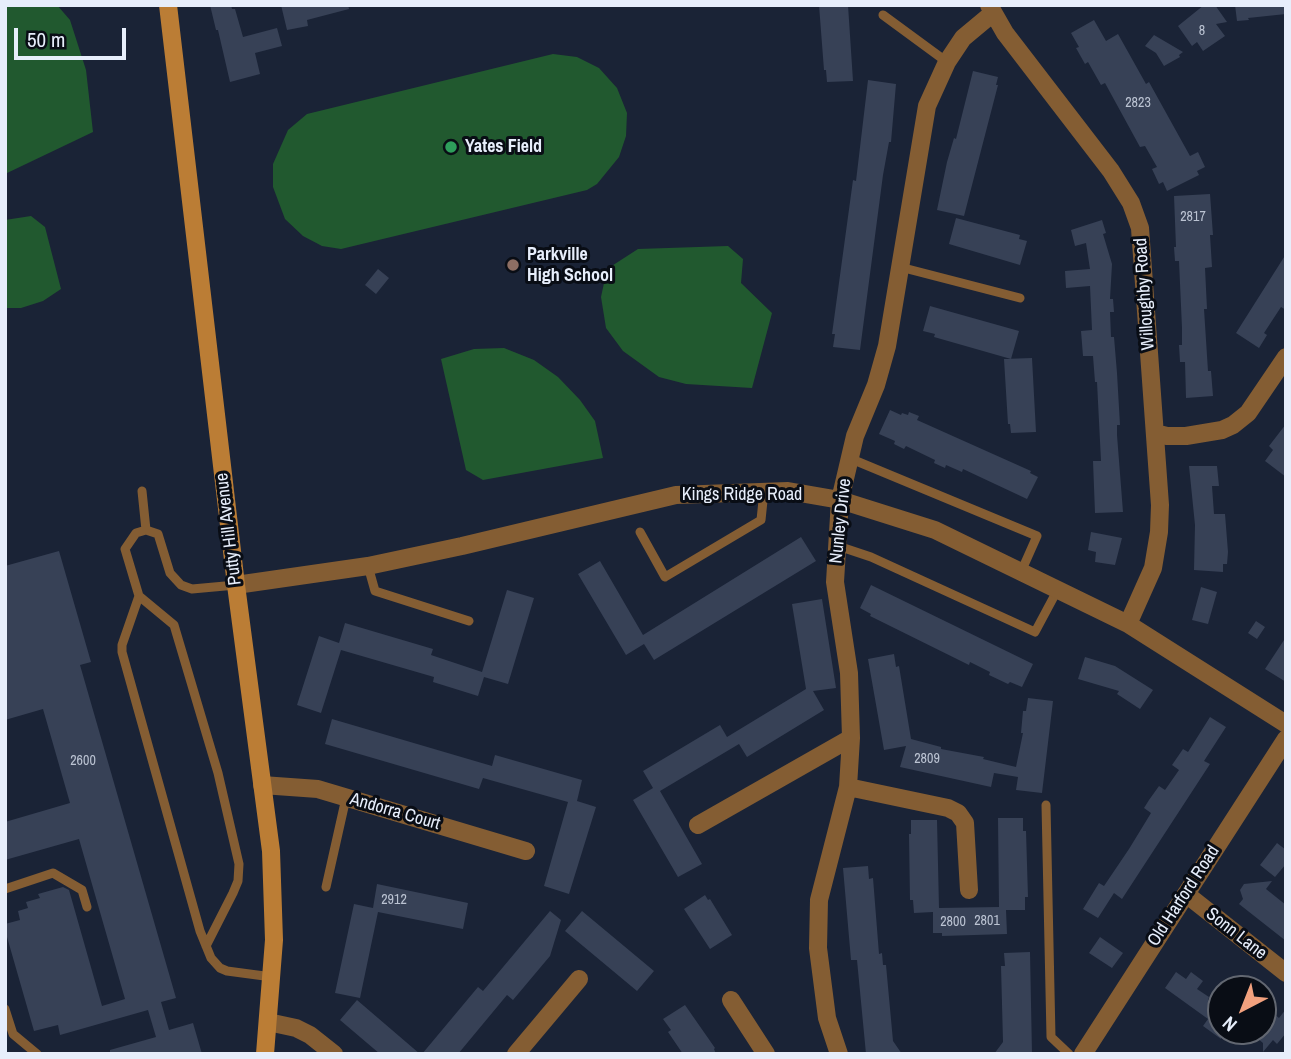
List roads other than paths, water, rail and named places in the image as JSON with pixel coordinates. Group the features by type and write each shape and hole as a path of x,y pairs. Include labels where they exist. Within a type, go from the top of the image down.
{"main road":[{"name":"Putty Hill Avenue","path":"168,5 273,889 272,977 265,1054"}],"street":[{"name":"Nunley Drive","path":"839,1054 827,1018 821,982 818,900 848,787 851,738 849,673 835,582 840,500 849,458 887,346 927,106 947,62 963,38 991,9"},
{"name":"Willoughby Road","path":"991,9 1005,33 1111,171 1138,218 1143,246 1160,505 1153,568 1128,624"},
{"path":"1155,433 1186,436 1222,430 1240,421 1286,357"},
{"name":"Kings Ridge Road","path":"236,585 368,566 676,495 788,491 840,500 935,530 1128,624 1286,724"},
{"path":"698,825 851,738"},
{"name":"Old Harford Road","path":"1083,1054 1286,739"},
{"name":"Andorra Court","path":"262,785 318,789 526,851"},
{"path":"848,787 948,808 958,813 965,823 968,890"},
{"name":"Sonn Lane","path":"1186,894 1286,974"},
{"path":"526,1049 579,979"},
{"path":"731,1000 766,1054"},
{"path":"268,1022 296,1028 310,1035 334,1054"}],"lane":[{"path":"883,15 947,62"},
{"path":"900,267 1020,298"},
{"path":"849,458 1037,536 1021,572"},
{"path":"142,491 146,530"},
{"path":"640,532 665,577 761,520 764,491"},
{"path":"206,946 238,881 239,864 218,773 174,625 139,596 125,549 134,535 146,530 156,533 160,537 170,573 181,585 192,589 236,585"},
{"path":"838,546 871,557 1035,632 1058,589"},
{"path":"368,566 375,592 469,621"},
{"path":"139,596 122,652 206,946 211,958 220,968 272,977"},
{"path":"326,887 346,798"},
{"path":"1046,805 1051,1037 1069,1054"},
{"path":"5,889 53,873 82,890 87,907"},
{"path":"5,1009 13,1034 37,1054"}],"place":[{"name":"Yates Field","path":"451,147"},
{"name":"Parkville High School","path":"513,265"}]}
